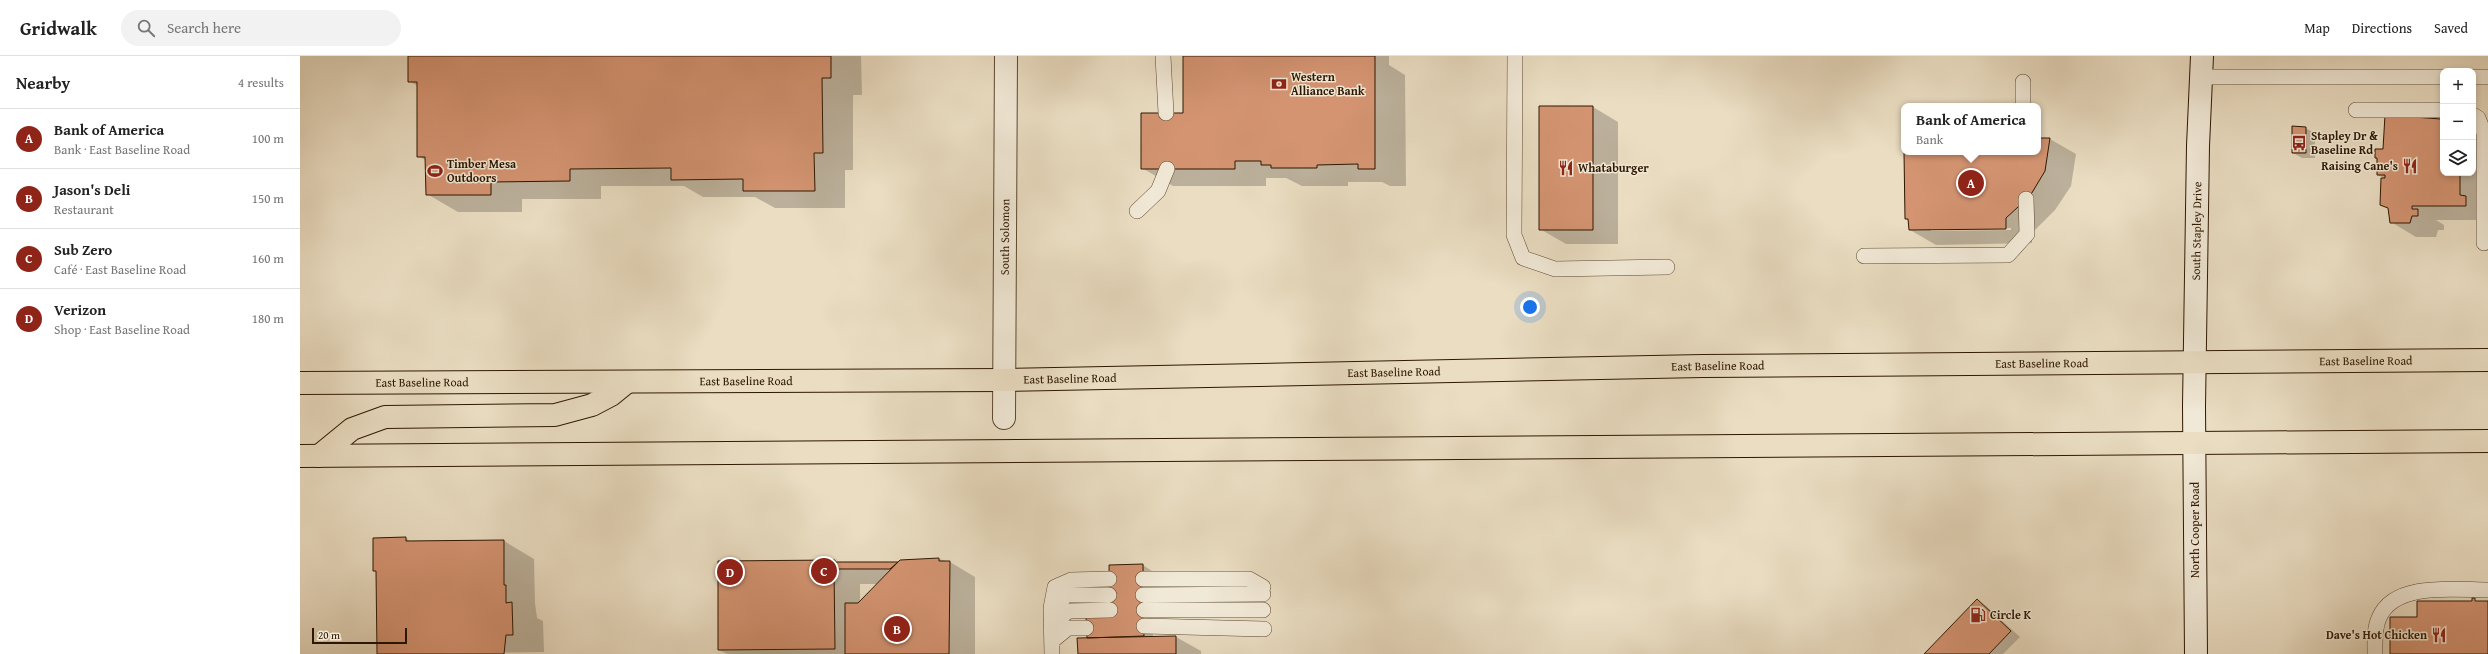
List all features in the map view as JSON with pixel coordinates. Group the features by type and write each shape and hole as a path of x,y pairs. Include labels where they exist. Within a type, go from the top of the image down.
{"main road":[{"name":"South Solomon","path":"1004,418 1006,56"},
{"name":"South Stapley Drive","path":"2194,406 2202,67"},
{"name":"East Baseline Road","path":"300,384 1005,380 1703,366 2196,361 2488,360"},
{"path":"309,456 362,424 385,417 555,415 592,405 611,395 626,382"},
{"name":"North Cooper Road","path":"2194,406 2196,654"},
{"path":"309,456 937,450 1492,449 2488,441"}],"lane":[{"path":"1163,56 1166,113"},
{"path":"1515,56 1514,235 1523,258 1555,269 1667,268"},
{"path":"2202,67 2440,77"},
{"path":"2476,77 2488,77"},
{"path":"2023,82 2023,103"},
{"path":"2356,110 2440,110"},
{"path":"2476,117 2478,118 2484,133 2484,243"},
{"path":"1137,211 1158,191 1167,169"},
{"path":"1864,256 2008,255 2027,234 2026,199"},
{"path":"1052,648 1052,608 1055,587 1071,580 1109,579"},
{"path":"1143,579 1249,579 1264,590 1143,595"},
{"path":"2375,654 2375,629 2379,616 2388,605 2400,596 2414,591 2488,590"},
{"path":"1052,608 1067,595 1109,595"},
{"path":"1052,623 1070,611 1110,610"},
{"path":"1144,610 1264,610"},
{"path":"1144,626 1264,629"},
{"path":"1052,648 1068,628 1086,628"}],"building":[{"path":"408,56 831,56 831,78 822,78 823,153 814,153 815,191 743,191 743,179 671,180 671,168 570,169 570,181 491,182 491,195 426,195 425,157 417,157 417,82 408,82"},
{"name":"Western Alliance Bank","path":"1183,56 1375,56 1375,169 1358,169 1358,164 1317,165 1317,168 1271,168 1271,165 1261,165 1261,161 1235,161 1235,169 1141,169 1141,113 1183,113"},
{"name":"Whataburger","path":"1539,106 1593,106 1593,230 1539,230"},
{"name":"Raising Cane's","path":"2385,115 2440,119 2440,176 2460,176 2460,195 2466,196 2466,206 2412,206 2412,209 2418,209 2418,216 2412,216 2410,223 2390,223 2388,208 2380,205 2381,178 2385,178 2385,175 2377,175 2377,158 2375,158 2375,149 2383,149"},
{"path":"2292,126 2306,127 2306,153 2292,153"},
{"path":"2041,138 2050,138 2045,171 2030,196 2006,218 2006,229 1909,230 1908,219 1905,219 1904,155 2041,155"},
{"path":"406,537 406,541 504,540 504,585 506,585 506,603 512,602 513,635 506,635 504,654 377,654 376,571 373,571 373,538"},
{"path":"939,558 939,561 950,561 949,654 845,654 845,603 858,603 900,560"},
{"path":"835,560 835,562 898,562 890,569 834,569 835,649 718,650 718,561"},
{"path":"1143,564 1144,636 1087,638 1086,617 1110,617 1109,565"},
{"name":"Dave's Hot Chicken","path":"2472,598 2475,598 2475,601 2488,601 2488,654 2390,654 2390,617 2417,617 2417,601 2472,601"},
{"name":"Circle K","path":"1977,599 2011,631 1989,654 1924,654"},
{"path":"1176,636 1176,654 1078,654 1077,638"}],"place":[{"name":"Western Alliance Bank","path":"1279,84"},
{"name":"Stapley Dr & Baseline Rd","path":"2299,143"},
{"name":"Raising Cane's","path":"2410,166"},
{"name":"Whataburger","path":"1566,168"},
{"name":"Timber Mesa Outdoors","path":"435,171"},
{"name":"Bank of America","path":"1971,183"},
{"name":"Sub Zero","path":"824,571"},
{"name":"Verizon","path":"730,572"},
{"name":"Circle K","path":"1978,615"},
{"name":"Jason's Deli","path":"897,629"},
{"name":"Dave's Hot Chicken","path":"2439,635"}]}
